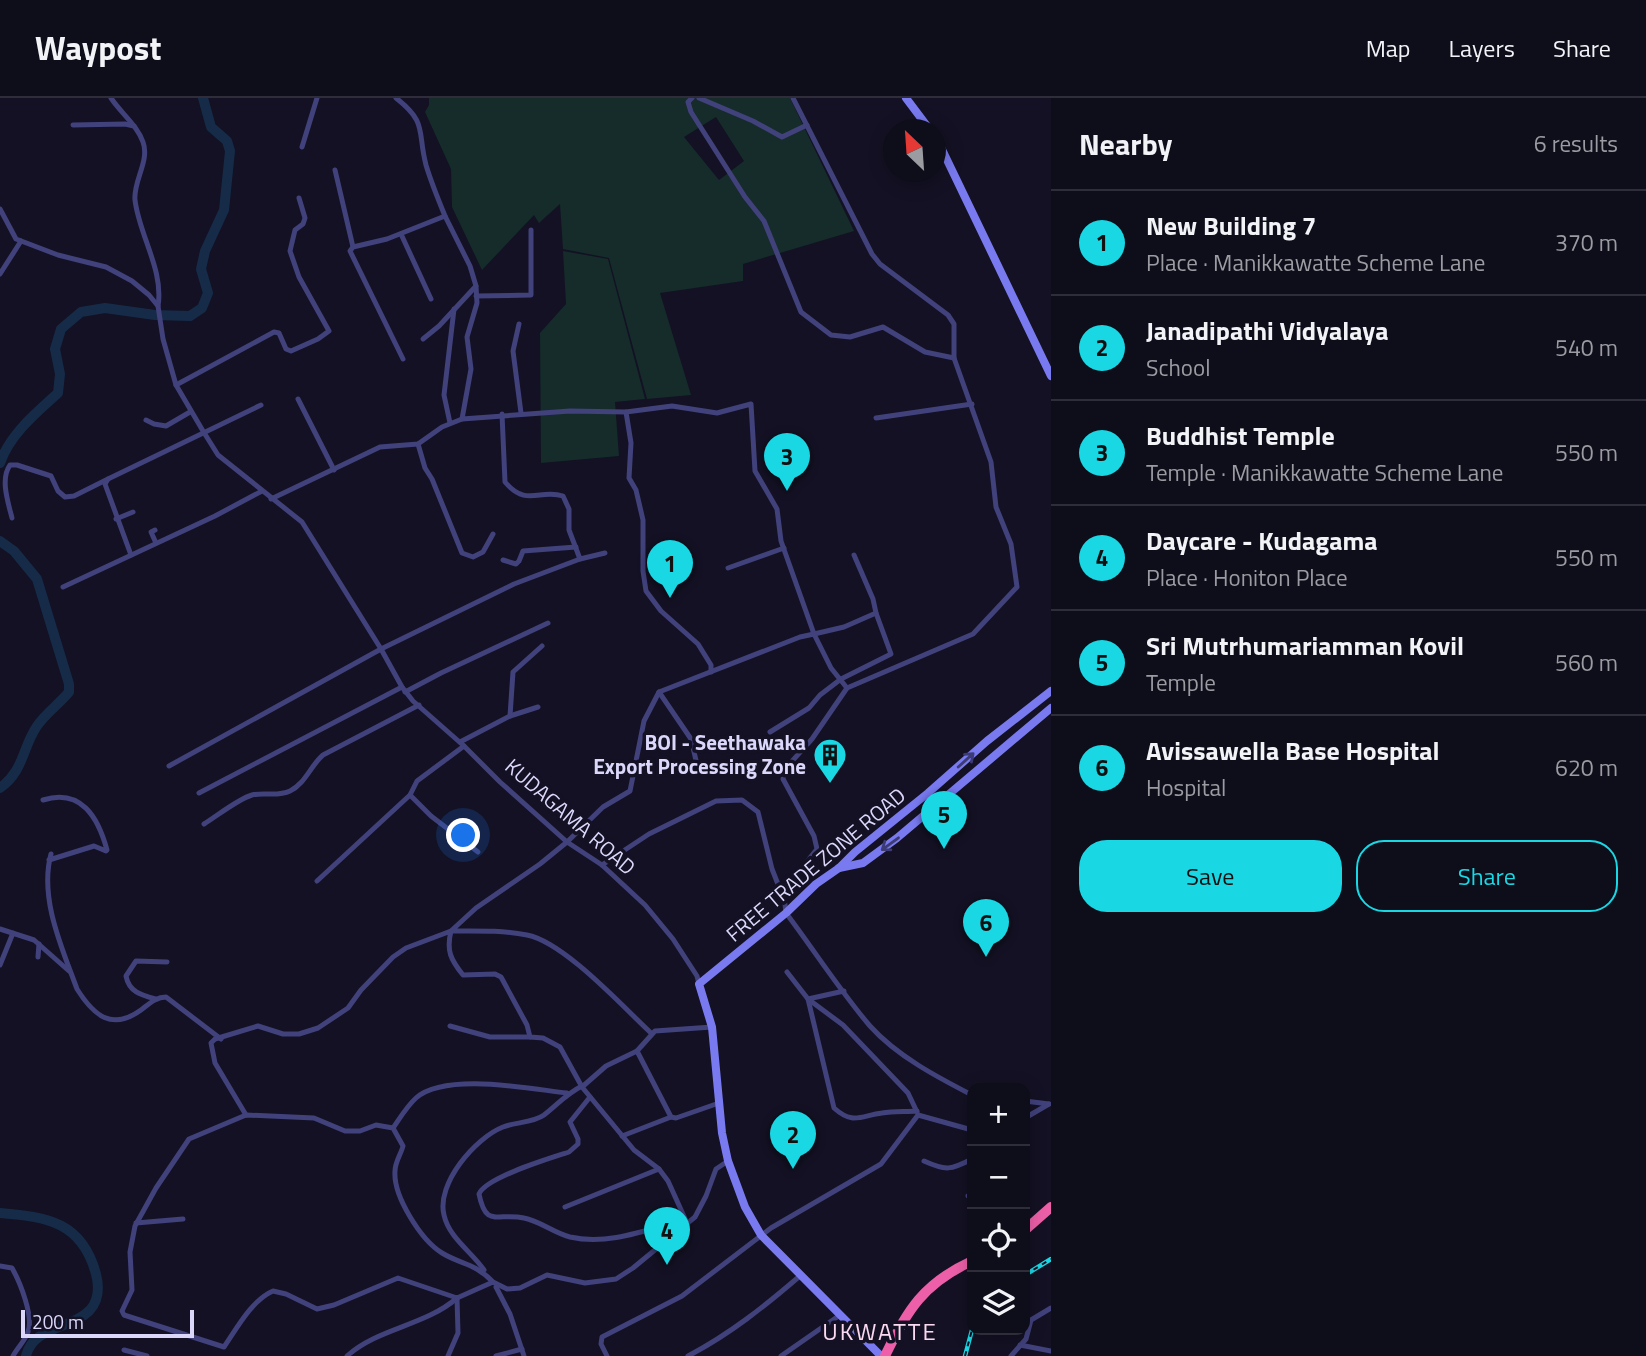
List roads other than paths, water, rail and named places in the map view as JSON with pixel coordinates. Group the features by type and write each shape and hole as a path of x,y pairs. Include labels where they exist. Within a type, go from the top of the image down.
{"highway":[{"path":"1030,1226 1051,1207"},
{"path":"883,1356 905,1318 924,1294 948,1273 967,1264"}],"street":[{"path":"111,98 134,125 144,144 144,156 134,189 135,205 154,268 158,306"},
{"path":"302,147 317,98"},
{"path":"396,98 414,113 419,122 425,161 445,216 470,266 476,286 477,303 467,337 471,369 462,418"},
{"path":"692,98 688,102 691,112 745,197 764,221 802,312 831,335 850,337 883,327 925,352 954,358"},
{"path":"699,98 753,121 782,138 807,125"},
{"path":"793,98 872,254 880,264 948,315 954,324 954,358 991,462 996,507 1011,544 1017,587 973,634 847,688 812,739 785,769 783,779 814,836 817,849 785,889 786,914 871,1027 910,1059 967,1092"},
{"path":"906,98 922,119"},
{"path":"73,125 134,125"},
{"path":"946,158 1051,376"},
{"path":"335,170 353,247 350,254 403,359"},
{"path":"176,385 274,332 279,333 286,349 291,351 328,331 299,278 290,251 295,230 303,224 305,218 299,198"},
{"path":"0,209 16,239 58,255 106,267 132,281 158,306"},
{"path":"353,247 401,234 445,216"},
{"path":"476,296 531,295 531,230"},
{"path":"401,234 431,299"},
{"path":"0,274 21,241"},
{"path":"424,339 476,286"},
{"name":"KUDAGAMA ROAD","path":"158,306 163,339 176,385 190,412 218,455 302,523 404,689 500,782 567,842 602,865 645,905 673,939 697,976 712,1027 728,1161 745,1208 761,1235 883,1356"},
{"path":"450,423 444,395 454,309"},
{"path":"519,324 513,351 521,413"},
{"path":"298,399 334,470"},
{"path":"271,499 380,447 418,444 462,418 521,413 626,412 672,406 717,413 751,404 755,471 776,509 784,548 814,634 831,668 847,688"},
{"path":"876,418 972,404"},
{"path":"12,518 4,483 4,474 10,465 51,475 58,491 65,497 74,496 261,405"},
{"path":"146,420 166,426 190,412"},
{"path":"626,412 631,443 629,478 636,490 643,520 643,571 646,591 661,611 698,644 711,665 711,672"},
{"path":"502,414 505,482 522,496 563,496 569,509 569,530 580,559"},
{"path":"418,444 425,468 462,554 473,557 483,552 493,534"},
{"path":"108,479 105,484 131,555"},
{"path":"63,587 262,491"},
{"path":"116,519 133,512"},
{"path":"155,530 151,532 156,543"},
{"path":"503,560 516,564 523,551 576,547"},
{"path":"728,568 784,548"},
{"path":"169,766 381,649 514,584 580,559 605,553"},
{"path":"770,732 809,708 820,695 841,679 891,654 873,599 854,555"},
{"path":"246,1115 215,1063 211,1043 258,1026 283,1034 299,1034 317,1028 348,1008 361,990 393,957 406,948 451,931 477,908 540,864 603,807 631,791 644,721 659,692 800,637 844,627 876,613"},
{"path":"199,793 404,689 548,623"},
{"path":"510,716 513,672 542,646"},
{"name":"FREE TRADE ZONE ROAD","path":"699,984 786,914 816,884 839,868 987,741 1051,691"},
{"path":"659,692 691,739 698,769"},
{"path":"204,824 252,795 292,791 323,755 419,705"},
{"path":"317,881 410,794 417,780 462,744 510,716 538,707"},
{"path":"839,868 863,863 886,847 1051,708"},
{"path":"410,794 431,816 478,852"},
{"path":"43,800 58,795 71,797 81,804 92,816 107,850 93,846 50,857 49,894 53,920 71,973 83,998 104,1018 118,1022 133,1016 156,999 166,997 221,1039"},
{"path":"602,865 649,834 716,801 742,800 758,812 772,869 784,897"},
{"path":"0,929 39,944 71,973"},
{"path":"451,931 516,934 543,940 577,964 651,1033"},
{"path":"451,931 448,951 450,960 463,975 502,976 527,1025 530,1037"},
{"path":"0,965 13,933"},
{"path":"38,957 39,944"},
{"path":"156,999 134,991 127,983 126,976 136,961 167,962"},
{"path":"787,972 808,999 843,1025 908,1093 918,1113"},
{"path":"808,999 844,990"},
{"path":"808,999 834,1108 845,1118 860,1119 881,1113 918,1113 967,1128"},
{"path":"450,1026 490,1037 543,1038 560,1047 590,1097 634,1150 659,1169 668,1181 687,1223"},
{"path":"524,1356 510,1314 493,1282 476,1258 458,1242 444,1216 442,1198 446,1187 470,1150 501,1128 542,1116 566,1094 582,1086 606,1066 637,1051 651,1033 712,1027"},
{"path":"637,1051 671,1117"},
{"path":"393,1128 417,1097 427,1091 462,1084 566,1094"},
{"path":"590,1097 570,1122 578,1139 575,1147 569,1152 526,1166 485,1185 479,1194 485,1213 489,1217 523,1217 569,1236 598,1240 629,1236 662,1226 674,1232"},
{"path":"1030,1102 1050,1104"},
{"path":"622,1136 671,1117 676,1118 719,1103"},
{"path":"1030,1115 1050,1104"},
{"path":"607,1356 601,1344 602,1337 682,1296 761,1235 881,1164 918,1113"},
{"path":"224,1347 124,1315 122,1311 132,1290 131,1252 136,1223 189,1139 246,1115 314,1118 345,1131 360,1131 376,1125 393,1128"},
{"path":"393,1128 403,1146 394,1174 399,1194 412,1220 440,1251 481,1270 493,1282 507,1289 520,1288 547,1275 585,1283 607,1282 626,1274 699,1211 716,1169 728,1161"},
{"path":"924,1161 945,1170 967,1162"},
{"path":"565,1207 659,1169"},
{"path":"136,1223 183,1219"},
{"path":"3,1267 12,1268 19,1280 30,1322 28,1333 13,1356"},
{"path":"688,1356 721,1338 801,1275"},
{"path":"220,1356 251,1310 262,1297 273,1291 286,1294 317,1309 334,1305 398,1278 457,1298"},
{"path":"347,1356 358,1347 430,1317 457,1298 493,1282"},
{"path":"448,1356 458,1333 457,1298"},
{"path":"1011,1356 1026,1339 1031,1320 1051,1308"},
{"path":"781,1356 840,1315"},
{"path":"1020,1345 1051,1351"},
{"path":"496,1356 522,1349"},
{"path":"124,1350 147,1356"}],"waterway":[{"path":"0,463 17,433 58,393 60,374 55,349 61,329 81,312 105,308 155,315 190,316 202,308 208,293 201,269 205,251 224,210 230,151 227,141 211,127 203,98"},
{"path":"0,541 14,551 37,579 69,684 69,692 37,726 14,774 0,788"},
{"path":"0,1213 48,1220 72,1233 90,1257 97,1279 97,1297 90,1310 36,1339 26,1356"}],"railway":[{"path":"1030,1272 1051,1259"},
{"path":"965,1356 971,1335"}],"place":[{"name":"Buddhist Temple","path":"787,491"},
{"name":"New Building 7","path":"670,598"},
{"name":"BOI - Seethawaka Export Processing Zone","path":"830,785"},
{"name":"Sri Mutrhumariamman Kovil","path":"944,849"},
{"name":"Avissawella Base Hospital","path":"986,957"},
{"name":"Janadipathi Vidyalaya","path":"793,1169"},
{"name":"Daycare - Kudagama","path":"667,1265"}],"district":[{"name":"UKWATTE","path":"880,1332"}]}
